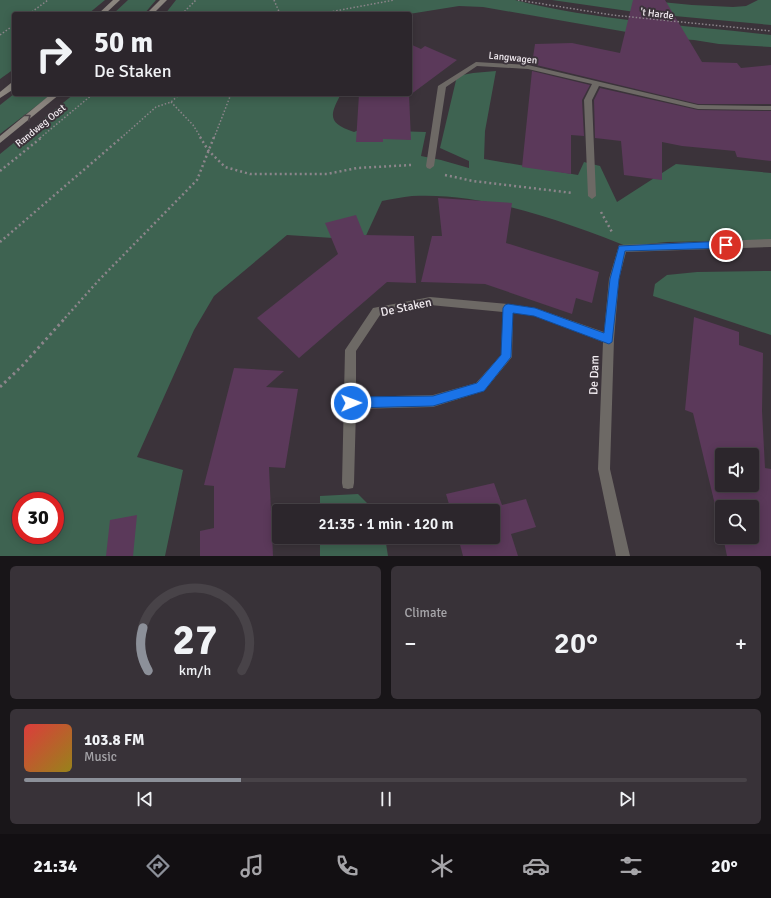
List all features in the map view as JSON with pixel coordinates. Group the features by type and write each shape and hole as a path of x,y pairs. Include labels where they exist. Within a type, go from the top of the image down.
{"main road":[{"path":"103,12 117,0"},
{"path":"151,12 164,0"},
{"path":"0,95 12,86"},
{"name":"Randweg Oost","path":"0,140 54,96"}],"street":[{"name":"Langwagen","path":"430,166 442,86 476,64 528,67 698,107 771,108"},
{"path":"592,196 588,100 596,84"},
{"path":"622,248 771,243"},
{"name":"De Dam","path":"622,248 614,279 609,339 604,469 623,556"},
{"name":"De Staken","path":"348,483 351,350 377,311 430,300 508,308 535,312 609,339"},
{"path":"351,403 433,401 480,387 506,357 508,308"}],"path":[{"path":"32,12 48,0"},
{"path":"184,12 196,0"},
{"path":"274,0 279,12"},
{"path":"332,12 394,0"},
{"name":"'t Harde","path":"518,0 556,8 771,31"},
{"path":"0,36 12,27"},
{"name":"Randweg Oost","path":"0,171 91,96"},
{"path":"0,242 156,107 171,102 178,96"},
{"path":"0,387 22,366 99,280 197,180 230,96"},
{"path":"171,102 193,125 208,150 224,167 250,174 328,174 358,168 404,165 430,166 446,176 473,181 592,196 622,248"}],"green space":[{"path":"0,0 105,0 90,12 12,12 12,70 0,79"},
{"path":"128,0 156,0 146,12 115,12"},
{"path":"176,0 515,0 610,18 771,35 771,47 719,44 694,40 661,38 483,7 459,6 412,14 412,12 167,12"},
{"path":"552,0 641,0 733,7 746,6 758,0 771,0 771,25 642,13"},
{"path":"496,71 485,131 484,159 578,175 584,162 600,166 617,202 676,164 771,173 771,240 667,242 647,244 634,249 553,219 525,211 497,204 440,196 412,196 382,201 364,240 287,235 214,296 194,330 137,457 183,470 165,556 0,556 0,154 72,96 340,96 334,108 333,118 335,122 345,129 354,132 359,130 426,132 421,156 469,168 469,161 440,148 457,76"},
{"path":"12,96 49,96 0,134 0,105"},
{"path":"771,271 771,335 653,296 655,284 667,275 697,272"},
{"path":"358,494 368,504 320,504 320,496"},
{"path":"320,544 386,544 388,556 320,556"}],"building":[{"path":"633,0 665,0 702,62 737,63 741,68 771,65 771,104 698,104 532,64 535,44 572,43 620,53"},
{"path":"412,45 421,49 425,46 457,60 412,94"},
{"path":"532,71 590,85 582,100 584,136 571,135 571,174 522,167"},
{"path":"600,88 698,110 771,111 771,161 737,157 735,151 682,146 662,142 662,180 624,175 621,141 595,138 594,100"},
{"path":"359,96 409,96 411,140 383,139 383,142 356,142"},
{"path":"438,198 512,203 506,243 599,272 592,303 576,298 572,314 485,284 421,282 432,236 442,236"},
{"path":"356,215 364,235 414,236 416,283 387,282 299,358 257,318 338,254 325,223"},
{"path":"694,317 739,332 739,345 763,353 762,411 765,468 771,469 771,556 727,556 724,544 759,544 759,500 715,500 715,505 693,413 685,410"},
{"path":"234,368 284,371 266,387 298,389 285,468 269,467 273,556 200,556 200,531 214,528 214,486 204,485"},
{"path":"494,483 502,505 526,499 536,527 511,534 518,556 463,556 460,544 500,544 500,504 449,504 446,494"},
{"path":"137,515 133,556 106,556 110,520"}],"route":[{"path":"351,403 433,401 480,387 506,357 508,308 535,312 609,339 614,279 622,248 726,245"}]}
